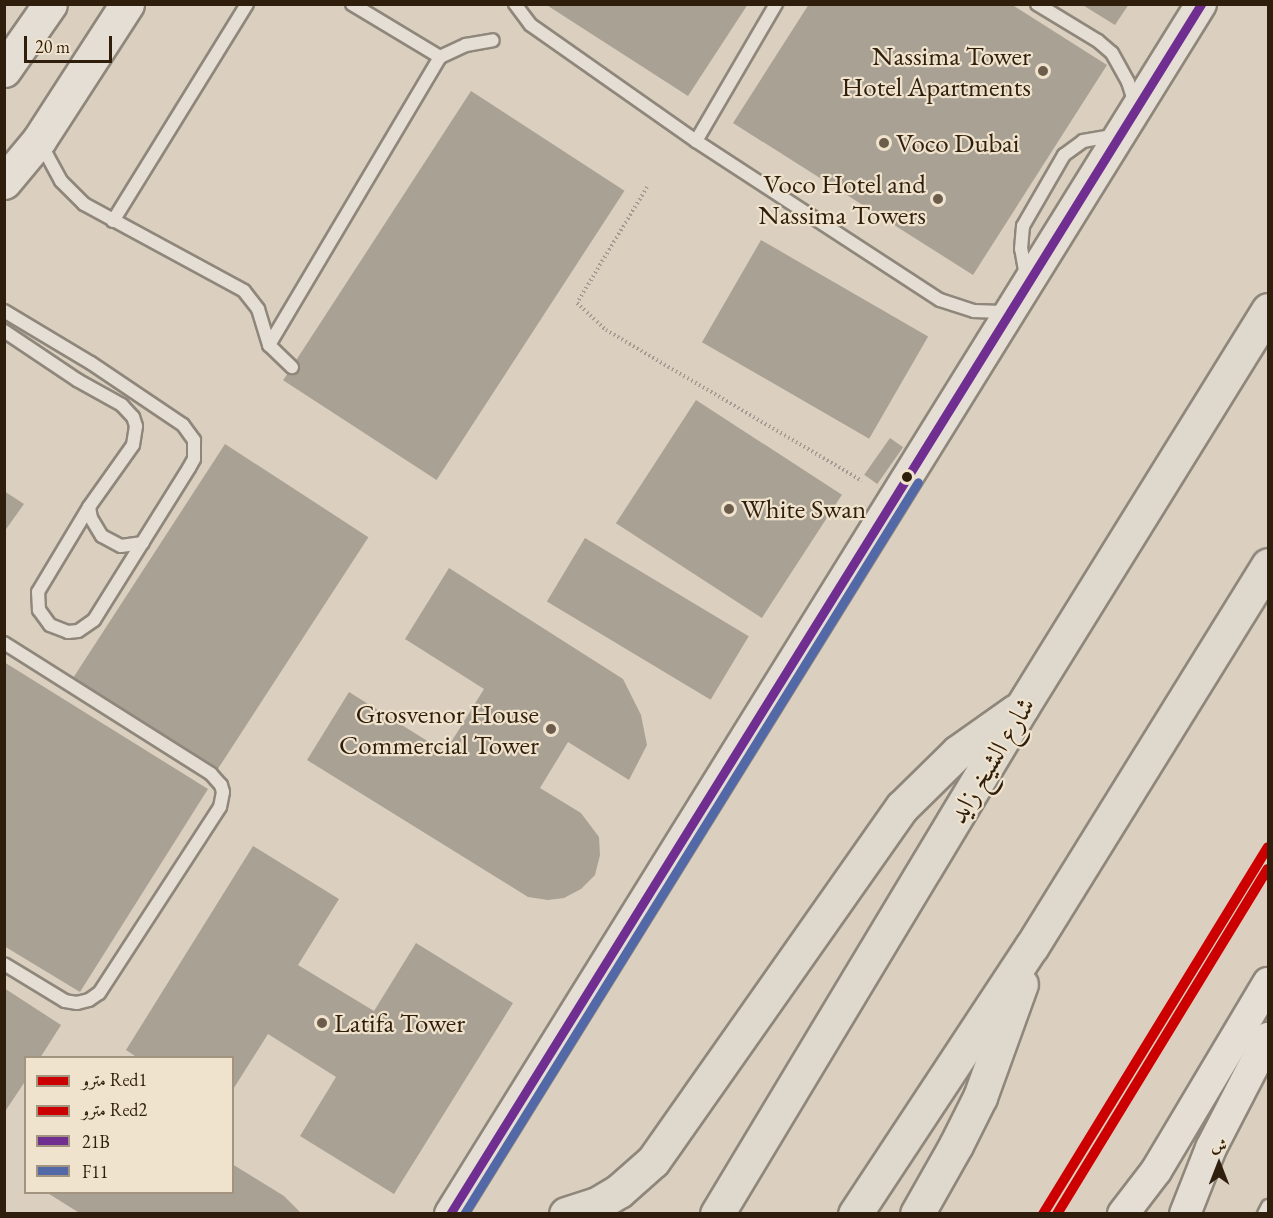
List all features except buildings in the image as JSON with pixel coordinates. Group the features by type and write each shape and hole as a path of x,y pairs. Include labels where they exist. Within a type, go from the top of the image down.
{"highway":[{"name":"شارع الشيخ زايد","path":"717,1214 1022,707 1269,310"},
{"path":"855,1214 1032,946 1269,565"},
{"path":"566,1214 598,1203 618,1191 653,1161 902,807 958,752 1022,707"},
{"path":"916,1214 956,1145 980,1097 1000,1048 1032,946"}],"main road":[{"path":"4,70 50,4"},
{"path":"4,182 39,140 127,4"}],"street":[{"path":"450,1214 1201,4"},
{"path":"1123,1214 1156,1171 1269,983"},
{"path":"1185,1214 1211,1148 1269,1038"}],"lane":[{"path":"113,221 247,4"},
{"path":"352,4 440,57"},
{"path":"515,4 531,25 696,141 940,300 974,311 1010,312"},
{"path":"696,141 776,4"},
{"path":"1037,4 1098,40 1112,53 1128,82 1136,108"},
{"path":"269,345 440,57 466,45 493,40"},
{"path":"39,140 52,167 72,193 113,221 244,291 258,309 269,345 292,367"},
{"path":"4,311 91,363 183,425 194,440 194,459 94,620 87,627 68,632 50,625 39,610 38,592 89,507 133,445 136,436 133,417 122,405 68,374 4,331"},
{"path":"122,405 131,391"},
{"path":"89,507 91,518 102,537 121,546 142,543"},
{"path":"4,643 211,774 222,785 223,792 220,807 99,993 77,1003 65,1001 4,964"},
{"path":"1264,1214 1269,1206"}],"path":[{"path":"647,187 577,303 606,330 862,481"}],"metro line":[{"name":"Red1","path":"1043,1214 1268,847"},
{"name":"Red2","path":"1057,1214 1268,869"}],"transit line":[{"name":"21B","path":"450,1214 1201,4"},
{"name":"F11","path":"464,1214 918,482"}],"place":[{"name":"Nassima Tower Hotel Apartments","path":"1043,71"},
{"name":"Voco Dubai","path":"884,143"},
{"name":"Voco Hotel and Nassima Towers","path":"938,199"},
{"name":"White Swan","path":"729,509"},
{"name":"Grosvenor House Commercial Tower","path":"551,729"},
{"name":"Latifa Tower","path":"322,1023"}]}
